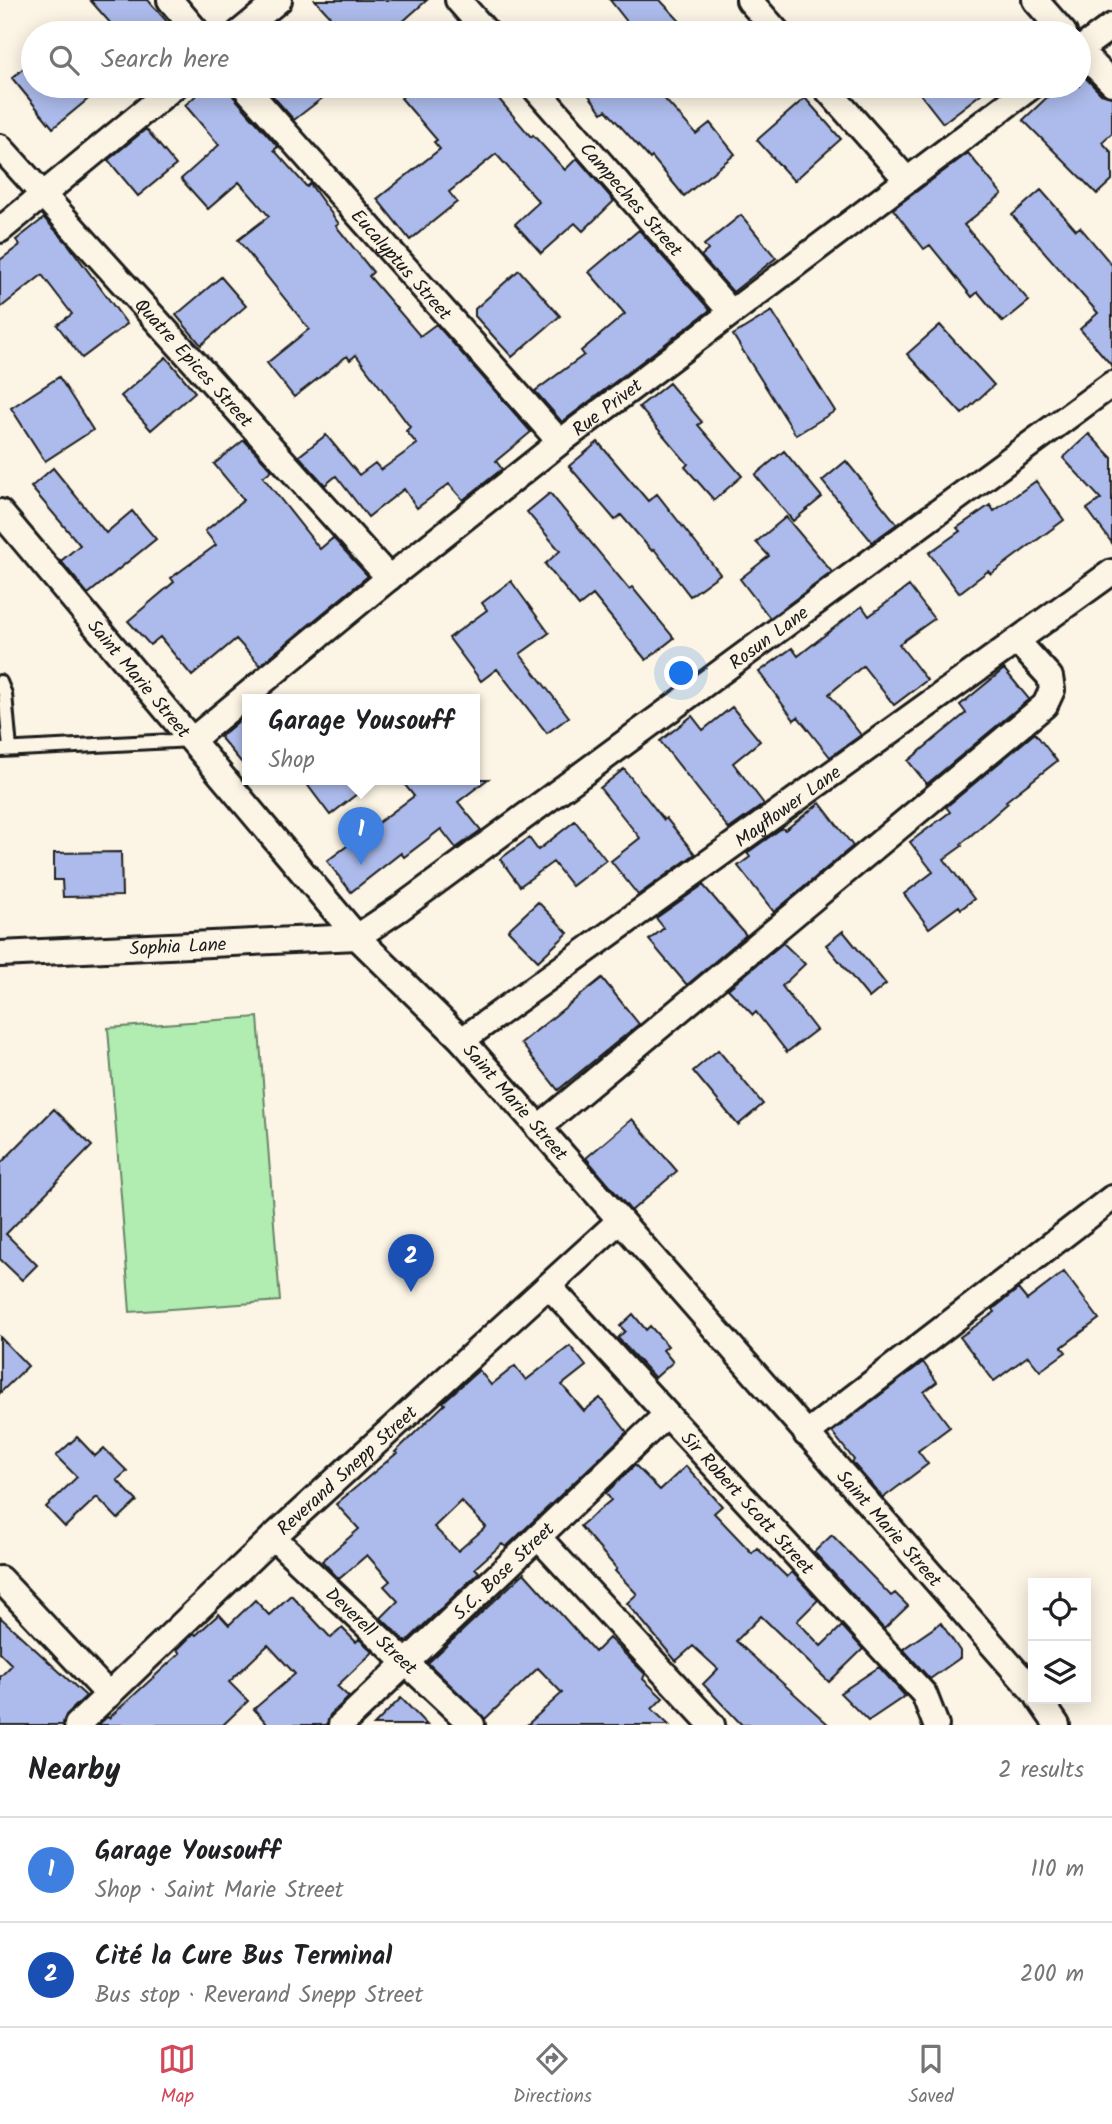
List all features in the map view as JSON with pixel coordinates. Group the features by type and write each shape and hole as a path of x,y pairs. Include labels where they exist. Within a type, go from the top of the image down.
{"street":[{"path":"170,0 188,21"},
{"path":"254,21 279,0"},
{"path":"458,0 476,21"},
{"path":"749,0 767,21"},
{"path":"1035,0 1053,21"},
{"path":"1091,41 1112,26"},
{"path":"1091,62 1112,83"},
{"path":"0,230 160,98"},
{"name":"Eucalyptus Street","path":"255,98 560,442"},
{"name":"Campeches Street","path":"543,98 730,312"},
{"path":"835,98 907,180"},
{"name":"Rue Privet","path":"248,694 560,442 1016,98"},
{"name":"Quatre Epices Street","path":"0,147 389,578"},
{"name":"Rosun Lane","path":"357,937 399,909 1112,384"},
{"name":"Saint Marie Street","path":"0,512 357,937 462,1040 1028,1685"},
{"name":"Mayflower Lane","path":"462,1040 1112,572"},
{"path":"538,1128 1045,705 1052,690 1050,677 1017,641"},
{"name":"Rue Privet","path":"192,740 242,699"},
{"name":"Sophia Lane","path":"0,954 357,937"},
{"path":"806,1434 1112,1198"},
{"name":"Reverand Snepp Street","path":"78,1725 273,1537 619,1222"},
{"name":"Sir Robert Scott Street","path":"549,1286 924,1694 936,1725"},
{"name":"S.C. Bose Street","path":"341,1725 666,1415"},
{"name":"Deverell Street","path":"273,1537 472,1725"},
{"path":"538,1537 712,1725"},
{"path":"0,1579 109,1695"},
{"path":"1042,1704 1057,1725"}],"lane":[{"path":"0,682 5,694 5,750 192,740"}],"green space":[{"path":"258,1017 280,1301 130,1312 108,1028"}],"building":[{"path":"90,0 148,0 166,21 108,21"},
{"path":"315,0 427,0 403,21 334,21"},
{"path":"610,0 660,0 680,21 627,21"},
{"path":"21,70 21,89 12,78"},
{"path":"1091,84 1101,94 1112,97 1112,133 1102,142 1112,153 1112,180 1097,194 1023,120 1046,98 1091,98"},
{"path":"28,98 89,98 53,128"},
{"path":"193,98 235,98 278,147 274,150 307,187 310,184 339,224 336,226 373,272 369,276 420,336 436,324 531,432 496,461 502,469 463,500 449,484 417,508 404,489 368,517 336,476 325,485 299,456 326,435 359,475 375,463 381,470 417,444 406,431 410,427 356,355 350,360 347,356 294,397 267,363 309,329 238,240 269,216 239,182 208,209 181,179 219,145 185,105"},
{"path":"275,98 322,98 294,120"},
{"path":"401,98 498,98 531,137 533,135 565,170 577,158 614,201 583,231 575,223 541,253 515,224 539,202 496,154 449,192 457,202 410,240 377,199 440,149 434,142 437,140"},
{"path":"591,98 664,98 696,134 710,123 735,154 684,196 652,157 650,159 606,110 602,113"},
{"path":"805,98 841,139 794,181 757,140"},
{"path":"923,98 975,98 943,123"},
{"path":"146,129 176,165 138,196 108,160"},
{"path":"968,153 1002,194 964,225 1029,301 1003,322 978,292 972,297 930,245 924,249 893,209"},
{"path":"1041,190 1076,230 1080,227 1112,265 1112,366 1080,329 1098,313 1012,215"},
{"path":"741,215 776,258 733,292 701,256 708,250 704,245"},
{"path":"44,218 68,244 127,324 82,358 57,325 72,314 42,275 0,308 0,260 20,245 16,240"},
{"path":"639,230 710,310 562,422 535,391 584,355 581,351 625,314 589,272"},
{"path":"519,270 560,316 512,357 475,316 475,309"},
{"path":"221,277 246,306 201,345 176,315"},
{"path":"772,311 835,411 796,435 733,335"},
{"path":"940,325 994,385 962,414 907,354"},
{"path":"166,357 195,392 151,430 121,396"},
{"path":"59,377 93,430 45,461 11,408"},
{"path":"669,383 702,422 698,425 742,476 714,500 685,467 688,464 639,407"},
{"path":"1089,434 1112,458 1112,543 1087,509 1101,499 1063,458"},
{"path":"244,440 272,470 263,477 320,549 333,538 368,576 260,665 236,639 192,676 160,637 150,645 128,621 174,582 171,578 216,545 205,531 244,500 214,464"},
{"path":"598,442 648,501 657,494 720,574 690,596 654,549 652,551 621,515 615,520 569,466"},
{"path":"784,451 822,497 793,521 755,475"},
{"path":"846,461 897,524 872,542 822,481"},
{"path":"53,468 106,533 132,511 156,539 88,594 61,561 80,545 31,487"},
{"path":"1036,481 1064,520 991,574 988,571 959,593 929,553 960,531 957,528 990,505 994,511"},
{"path":"550,493 629,589 632,587 674,638 646,660 593,595 579,606 545,564 560,551 527,512"},
{"path":"786,517 832,572 770,618 740,579 769,556 756,542"},
{"path":"511,581 549,633 520,654 569,717 547,733 497,669 481,681 449,638 487,610 482,603"},
{"path":"909,586 934,619 899,644 927,680 894,705 863,666 829,694 861,735 830,757 798,717 794,720 759,672 792,648 798,656 862,606 869,616"},
{"path":"1004,669 1029,699 927,784 908,761 966,713 960,705"},
{"path":"732,707 760,741 733,763 764,804 729,829 660,741 692,716 703,730"},
{"path":"242,718 242,763 220,737"},
{"path":"1035,733 1057,761 1006,801 1008,803 944,859 974,899 961,909 959,906 929,928 904,894 933,872 910,842 950,812 946,807"},
{"path":"624,769 695,854 638,895 611,861 640,838 600,788"},
{"path":"480,779 488,779 458,802 481,830 456,848 441,829 404,857 401,853 351,892 327,861 414,796 405,785 480,785"},
{"path":"308,785 368,785 330,815"},
{"path":"820,803 853,846 774,912 738,866 750,857 747,853 782,828 785,830"},
{"path":"575,821 606,860 572,886 553,862 520,886 500,859 529,838 538,850"},
{"path":"121,852 122,896 63,897 62,880 54,880 54,853"},
{"path":"703,885 746,935 687,985 649,940 664,928 656,918"},
{"path":"538,902 568,933 538,961 508,930"},
{"path":"843,931 886,984 869,998 826,945"},
{"path":"783,943 805,964 782,986 816,1030 787,1052 756,1012 753,1015 728,989"},
{"path":"602,978 639,1024 558,1090 521,1043"},
{"path":"718,1050 763,1104 738,1125 693,1071"},
{"path":"54,1109 92,1146 6,1234 37,1265 22,1280 0,1259 0,1164"},
{"path":"632,1119 677,1171 631,1211 586,1158"},
{"path":"1064,1272 1099,1319 1062,1347 1066,1352 1040,1371 1028,1356 994,1381 960,1337 995,1312 993,1309 1018,1289 1027,1300"},
{"path":"633,1314 646,1330 650,1326 668,1346 663,1350 673,1362 655,1378 618,1338 625,1331 620,1326"},
{"path":"0,1337 28,1366 0,1393"},
{"path":"570,1346 586,1366 562,1385 584,1411 600,1398 627,1432 506,1547 502,1544 475,1568 479,1572 406,1642 381,1618 398,1601 384,1586 390,1581 367,1555 339,1579 322,1561 359,1529 336,1504 397,1453 395,1452 445,1404 443,1402 479,1370 491,1385 515,1366 526,1380","holes":["461,1501 486,1527 458,1551 434,1527"]},
{"path":"923,1362 937,1382 924,1392 950,1427 918,1451 928,1464 883,1498 852,1462 854,1460 832,1432"},
{"path":"77,1437 95,1456 104,1448 127,1471 117,1480 137,1501 118,1519 97,1497 65,1527 46,1507 77,1477 56,1456"},
{"path":"635,1465 660,1490 686,1466 722,1506 714,1513 752,1553 757,1548 787,1577 792,1572 818,1600 797,1621 821,1646 842,1626 863,1649 829,1682 761,1616 736,1641 829,1725 742,1725 703,1684 718,1669 693,1646 676,1661 627,1603 637,1594 580,1526 611,1500 606,1493"},
{"path":"832,1535 891,1596 895,1593 908,1606 884,1629 814,1552"},
{"path":"524,1573 595,1652 609,1638 645,1674 643,1679 663,1698 652,1709 669,1725 527,1725 562,1693 538,1668 485,1719 428,1663"},
{"path":"291,1595 331,1638 342,1628 356,1642 359,1639 373,1652 337,1686 349,1697 330,1715 327,1725 268,1725 254,1709 295,1674 268,1645 229,1682 248,1701 223,1725 98,1725 180,1653 177,1650 194,1633 196,1635 219,1614 229,1625 255,1600 269,1615"},
{"path":"0,1617 86,1696 66,1715 63,1725 0,1725 0,1677 12,1665 0,1653"},
{"path":"941,1623 960,1651 960,1658 930,1679 903,1649"},
{"path":"879,1667 905,1696 868,1721 840,1693"},
{"path":"401,1698 427,1725 374,1725"}],"place":[{"name":"Garage Yousouff","path":"361,865"},
{"name":"Cité la Cure Bus Terminal","path":"411,1292"}]}
